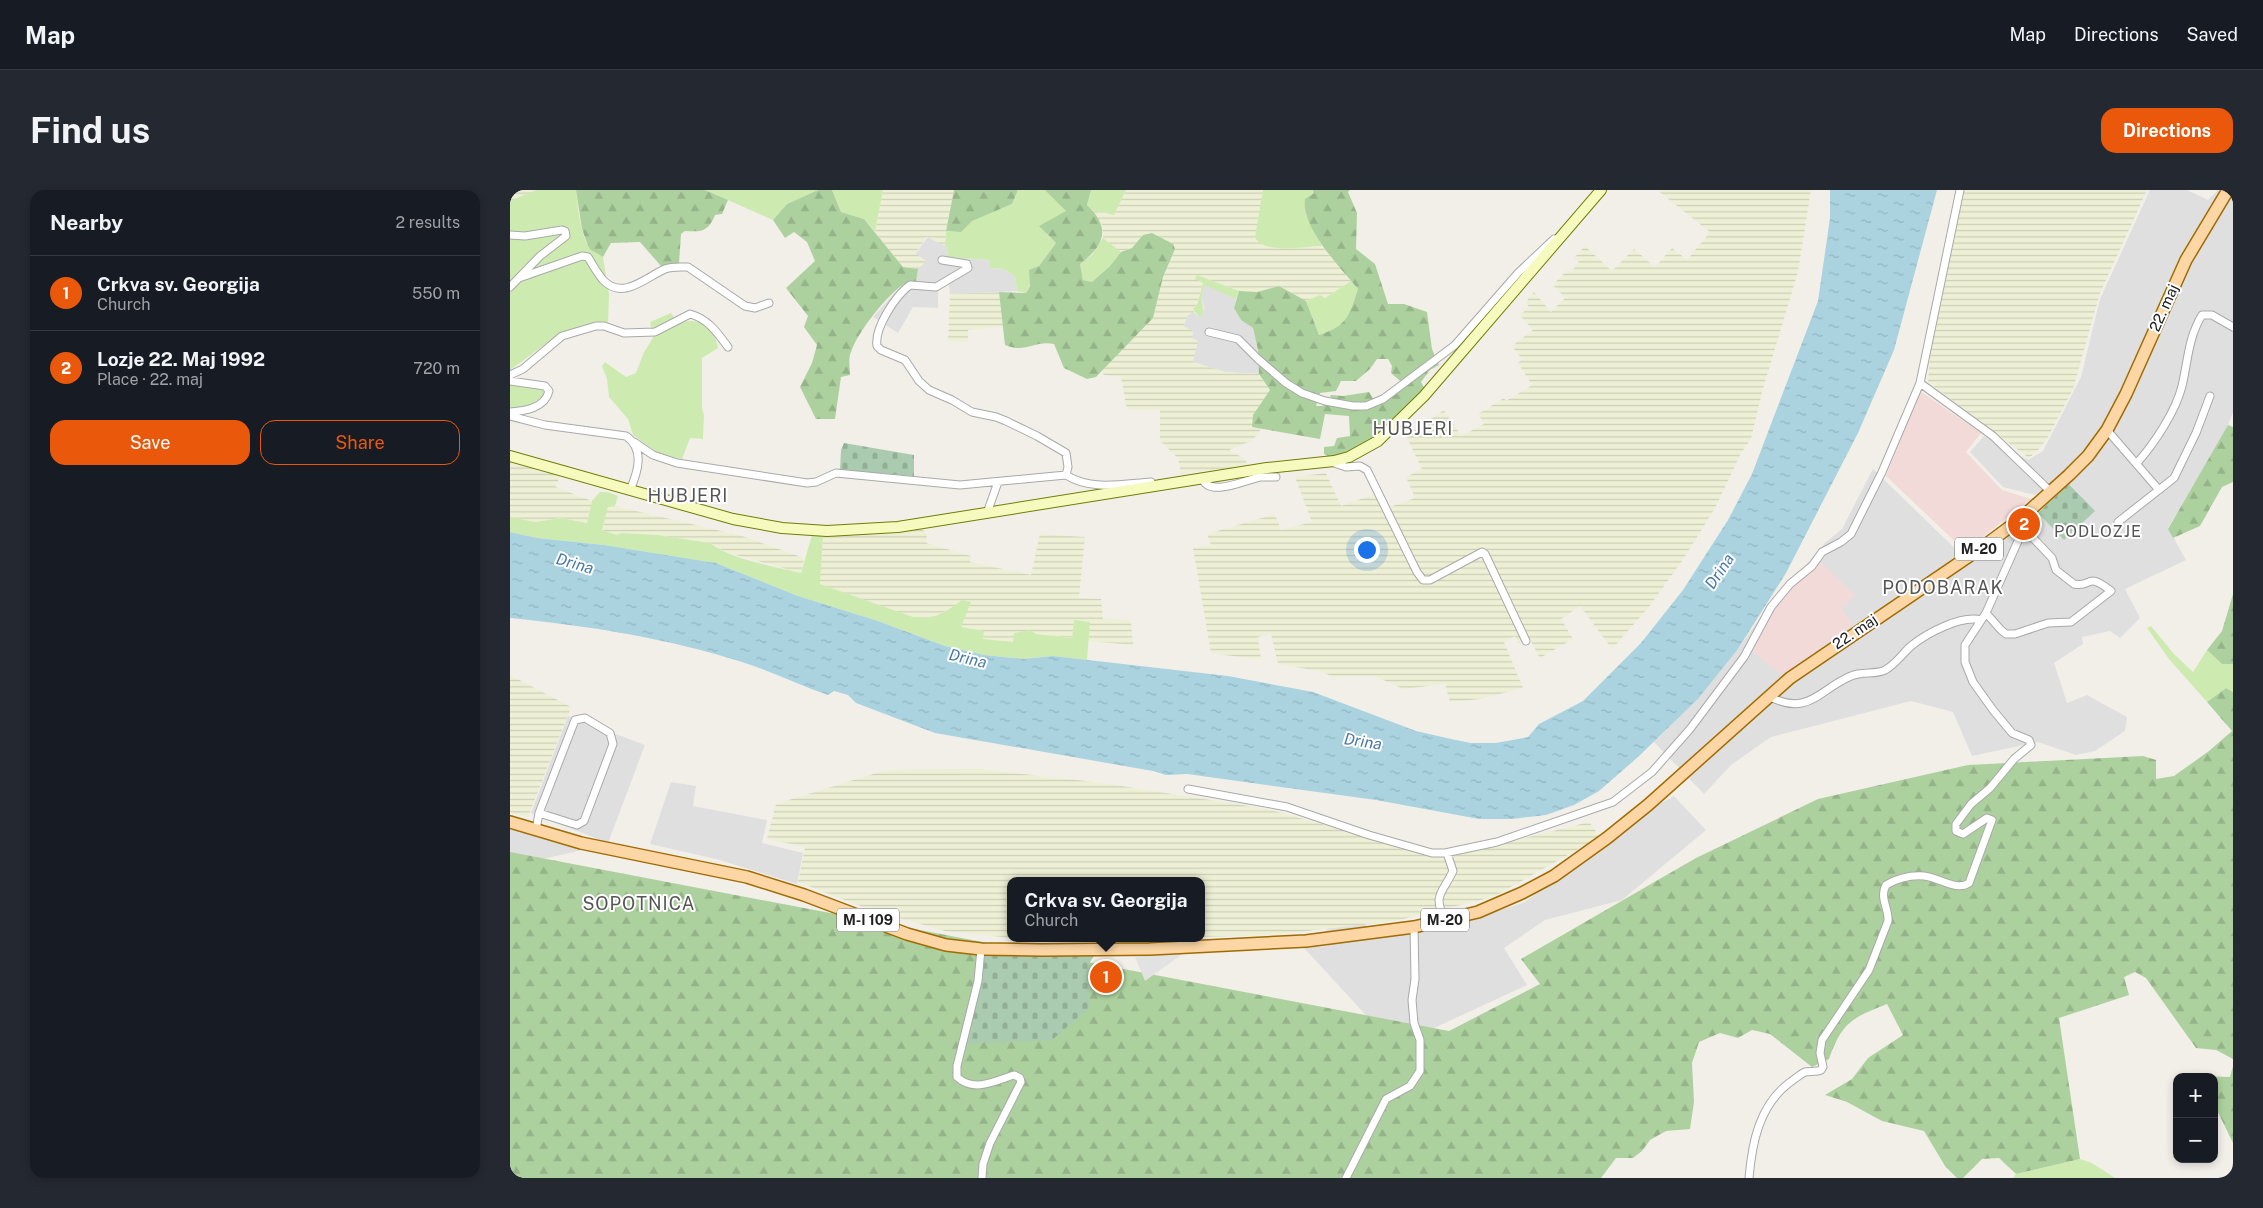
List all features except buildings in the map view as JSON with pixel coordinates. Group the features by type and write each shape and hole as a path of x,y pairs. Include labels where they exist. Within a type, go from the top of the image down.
{"main road":[{"name":"22. maj","path":"1445,920 1492,906 1536,886 1578,860 1629,821 1768,696 1833,647 1984,546 2019,520 2088,456 2107,430 2126,394 2186,260 2228,190"},
{"name":"M-I 109","path":"510,822 612,850 747,877 804,895 907,934 946,944 982,949 1041,950 1236,946"},
{"name":"M-20","path":"1236,946 1306,941 1414,927 1445,920"}],"street":[{"path":"510,456 733,519 804,530 872,530 1267,468 1349,457 1378,441 1424,396 1601,190"},
{"path":"1188,788 1287,807 1369,835 1432,853 1448,853 1498,842 1613,802 1652,772 1720,691 1744,657 1771,607 1790,584 1812,566 1822,552 1852,534 1882,472 1920,383 1960,190"},
{"path":"1209,332 1238,339 1286,383 1302,393 1325,401 1353,406 1366,406 1396,390 1443,352 1455,345 1518,273 1568,228"},
{"path":"510,235 525,236 562,230 566,234 565,238 540,256 510,287"},
{"path":"519,278 582,256 588,257 604,281 620,288 632,288 662,271 679,266 688,267 745,306 755,308 769,303"},
{"path":"942,260 967,264 968,268 936,287 910,285 901,292 893,301 877,334 877,346 881,350 905,360 919,381 929,390 952,400 972,412 996,416 1066,453 1068,467 1066,475"},
{"path":"510,375 523,369 562,336 596,326 604,326 624,333 655,332 690,314 701,318 712,327 728,347"},
{"path":"2137,463 2157,436 2181,389 2190,342 2202,315 2212,315 2232,325"},
{"path":"510,381 545,386 549,391 543,402 527,411 510,412"},
{"path":"1920,383 1993,436 2050,491"},
{"path":"2118,522 2174,478 2183,463 2210,396"},
{"path":"510,416 545,424 626,436 653,454 677,463 807,483 816,482 836,473 960,485 1066,475 1077,482 1090,484 1157,482 1162,485"},
{"path":"2107,430 2159,490"},
{"path":"630,490 636,476 638,463 634,442"},
{"path":"1329,461 1343,467 1360,466 1367,470 1417,572 1423,580 1430,580 1482,552 1486,554 1526,641"},
{"path":"1202,478 1204,483 1214,488 1276,476"},
{"path":"987,513 998,482"},
{"path":"1749,1178 1754,1141 1759,1125 1771,1100 1780,1090 1806,1072 1821,1070 1823,1066 1820,1053 1822,1040 1869,970 1888,922 1888,914 1882,896 1886,885 1901,878 1912,876 1929,877 1956,886 1965,886 1972,878 1992,820 1987,818 1962,834 1956,831 1956,824 1971,804 1990,788 2014,759 2030,747 2029,740 2012,733 1980,692 1965,662 1965,645 1986,613 2022,532 2019,520"},
{"path":"1986,613 2006,634 2015,634 2048,623 2071,622 2111,591 2100,582 2092,579 2077,585 2074,584 2056,570 2052,558 2033,538 2022,532"},
{"path":"1768,696 1779,702 1801,704 1813,701 1851,676 1863,672 1885,670 1924,637 1963,619 1981,620"},
{"path":"536,830 539,813 575,720 585,718 610,733 613,744 584,821 577,825 539,813"},
{"path":"1445,920 1439,908 1438,897 1454,871 1448,853"},
{"path":"1346,1178 1386,1099 1410,1086 1420,1071 1420,1040 1414,1023 1412,1000 1415,979 1414,927"},
{"path":"982,949 978,981 957,1066 958,1077 966,1084 975,1086 1014,1075 1020,1078 1021,1082 988,1149 983,1164 982,1178"}],"shaded area":[{"path":"2150,190 2187,190 2208,200 2218,190 2233,190 2233,413 2223,436 2168,528 2186,560 2125,589 2140,618 2120,638 2110,631 2082,637 2083,644 2054,663 2067,703 2087,695 2127,717 2125,731 2095,751 2076,755 2038,742 1972,756 1953,712 1911,701 1771,737 1731,765 1704,794 1654,742 1698,699 1738,649 1765,611 1825,543 1842,529 1873,469 1970,563 2038,513 2064,540 2094,511 2062,475 2035,495 2003,487 1970,452 1984,436 2028,460 2043,451 2081,377 2100,299"},
{"path":"928,237 948,247 947,257 991,260 990,268 1004,269 1015,277 1017,291 950,294 949,284 938,290 938,308 913,307 898,333 873,317 902,285 916,283 918,269 926,261 915,254"},
{"path":"1205,284 1236,299 1234,308 1241,320 1253,328 1258,350 1259,374 1225,372 1193,362 1191,338 1183,326 1188,315 1194,312 1199,317 1204,309 1201,293"},
{"path":"1920,391 1981,433 1966,452 2002,490 2031,499 1965,551 1886,476"},
{"path":"1819,561 1855,595 1841,608 1853,625 1782,675 1751,650 1771,611 1788,588"},
{"path":"568,716 645,745 608,843 531,813"},
{"path":"671,782 696,786 693,806 767,820 762,843 803,853 797,884 716,859 650,844"},
{"path":"1674,796 1706,830 1622,900 1545,920 1504,948 1527,985 1434,1028 1376,1026 1304,948 1328,946 1325,912 1360,905 1370,938 1465,922 1525,902 1648,810"},
{"path":"510,828 582,850 530,862 510,854"},
{"path":"1185,952 1145,981 1135,957"}],"green space":[{"path":"510,190 536,190 514,201 510,201"},
{"path":"536,190 576,190 584,236 591,249 603,257 609,295 608,322 578,327 566,332 544,345 510,370 510,201"},
{"path":"576,190 705,190 728,200 722,214 715,215 707,228 700,231 685,231 681,234 679,263 661,266 640,242 611,243 603,257 591,250 582,229"},
{"path":"705,190 818,190 787,204 773,220"},
{"path":"818,190 832,190 841,212 864,219 903,267 918,269 916,283 905,284 894,292 872,316 854,344 850,354 850,375 841,377 835,419 816,419 800,387 812,363 817,345 804,327 808,316 786,288 815,261 807,242 794,232 785,238 773,220 787,204"},
{"path":"832,190 883,190 875,232 864,219 841,212"},
{"path":"883,190 954,190 945,246 927,237 915,253 926,261 918,269 903,267 875,232"},
{"path":"954,190 1018,190 1012,204 972,221 961,232 946,231"},
{"path":"1018,190 1046,190 1067,211 1046,234 1056,243 1039,266 1026,293 1017,291 1015,277 1004,269 990,268 990,260 947,257 948,247 945,246 946,231 952,232 963,229 970,222 1012,204"},
{"path":"1045,190 1091,190 1087,205 1100,221 1102,236 1095,250 1080,264 1083,280 1092,282 1110,266 1121,252 1132,248 1143,235 1152,233 1173,244 1175,249 1163,277 1153,318 1096,377 1087,379 1064,368 1054,344 1047,343 1024,348 1005,345 999,292 1026,293 1030,286 1029,270 1039,266 1056,243 1039,226 1066,211"},
{"path":"1091,190 1126,190 1114,215 1092,210 1087,205"},
{"path":"1126,190 1263,190 1262,197 1273,248 1322,246 1351,281 1325,298 1320,295 1306,301 1279,286 1257,292 1239,291 1197,275 1203,283 1197,305 1193,309 1194,312 1188,315 1183,326 1193,331 1192,338 1198,341 1193,362 1225,372 1259,374 1270,390 1252,427 1261,429 1253,440 1229,450 1245,459 1248,466 1181,474 1178,458 1160,441 1160,410 1127,410 1121,377 1104,375 1101,372 1153,318 1163,277 1175,249 1143,235 1132,248 1121,252 1103,238 1102,225 1092,210 1114,215"},
{"path":"1263,190 1313,190 1314,193 1310,195 1306,215 1322,246 1275,248 1259,243 1255,237"},
{"path":"1313,190 1350,190 1348,192 1357,213 1356,249 1375,264 1388,304 1404,304 1427,312 1432,349 1439,365 1430,370 1421,382 1425,389 1384,432 1361,447 1330,457 1324,454 1324,447 1334,446 1337,438 1350,436 1349,416 1325,414 1320,439 1252,427 1253,415 1270,390 1259,374 1258,350 1253,328 1241,320 1234,308 1239,291 1257,292 1279,286 1306,301 1319,335 1336,328 1346,319 1358,289 1324,247 1309,222 1305,210 1305,199 1314,193","holes":["1377,359 1388,359 1392,366 1391,373 1405,385 1383,403 1378,398 1374,400 1369,392 1343,396 1331,395 1330,397 1334,399 1323,403 1323,406 1316,406 1320,393 1336,391 1341,381 1356,381 1370,369"]},
{"path":"1657,190 1811,190 1798,272 1762,392 1751,439 1741,453 1715,508 1684,558 1649,607 1612,649 1580,606 1561,619 1573,639 1540,658 1529,638 1518,643 1515,636 1504,642 1523,688 1480,699 1450,702 1445,684 1403,689 1375,676 1334,677 1319,671 1278,664 1271,634 1258,637 1261,660 1211,653 1193,548 1211,545 1207,534 1275,514 1281,530 1312,522 1295,477 1326,473 1341,506 1375,494 1382,510 1415,498 1406,477 1422,469 1406,436 1444,410 1461,436 1484,424 1478,414 1504,398 1506,401 1532,385 1518,363 1522,359 1512,346 1533,330 1520,315 1529,307 1526,302 1534,292 1551,312 1565,298 1553,285 1567,270 1570,273 1579,262 1574,258 1585,246 1612,271 1634,249 1655,267 1672,248 1687,260 1710,232"},
{"path":"1964,190 2147,190 2100,293 2073,389 2048,437 2029,458 1928,382 1932,331 1939,311"},
{"path":"1103,238 1121,252 1110,266 1092,282 1083,280 1080,264 1092,255"},
{"path":"1197,275 1239,291 1236,299 1205,285 1202,294 1202,316 1199,317 1193,309 1197,305 1203,283 1195,279"},
{"path":"1351,281 1358,289 1346,319 1336,328 1319,335 1306,301 1320,295 1325,298"},
{"path":"999,292 1003,327 968,330 968,342 948,341 950,294"},
{"path":"671,313 678,323 692,321 704,325 713,334 718,348 702,358 703,439 690,438 682,459 655,451 633,435 628,419 609,397 607,379 602,366 605,362 626,377 636,373 644,352 653,338 650,322"},
{"path":"510,384 540,388 544,391 544,395 529,406 510,409"},
{"path":"2228,425 2233,427 2233,482 2222,487 2200,526 2173,538 2168,529"},
{"path":"844,443 914,455 914,476 840,470 841,450"},
{"path":"510,461 560,475 556,487 592,501 587,523 561,518 535,522 510,517"},
{"path":"2069,484 2095,511 2064,540 2038,513"},
{"path":"600,492 608,492 618,496 615,506 608,507 602,530 617,535 621,533 657,535 710,543 741,558 801,573 812,535 823,535 820,584 913,617 921,618 944,612 962,600 971,602 961,627 984,631 983,639 1013,642 1014,633 1030,630 1036,634 1072,638 1074,620 1090,622 1087,660 1053,656 1023,659 984,655 945,646 878,621 798,596 716,563 604,545 537,538 510,532 510,517 535,522 561,518 587,523 592,501"},
{"path":"615,506 742,536 804,558 801,573 736,555 717,548 710,543 657,535 621,533 617,535 602,530 608,507"},
{"path":"920,527 927,534 926,543 971,556 970,562 1031,575 1040,534 1085,537 1079,598 1101,599 1103,619 1131,620 1133,645 1088,641 1090,622 1074,620 1072,638 1036,634 1013,643 982,639 983,631 961,627 970,603 949,609 937,616 926,619 912,617 819,584 823,535 874,533"},
{"path":"2233,594 2233,664 2222,664 2207,650 2222,631"},
{"path":"2151,626 2174,654 2193,672 2207,650 2222,664 2233,664 2233,692 2226,688 2207,702 2169,659 2147,628"},
{"path":"510,675 571,707 528,817 510,812"},
{"path":"2226,688 2233,692 2233,1059 2216,1050 2196,1048 2146,978 2135,972 2124,977 2129,995 2059,1018 2080,1159 2016,1174 1999,1158 1982,1159 1963,1178 1957,1178 1945,1166 1924,1131 1882,1121 1847,1102 1825,1095 1852,1079 1868,1058 1903,1035 1887,1004 1865,1013 1850,1023 1839,1037 1829,1059 1812,1067 1770,1034 1752,1030 1738,1038 1720,1033 1699,1042 1692,1063 1694,1102 1690,1129 1666,1131 1650,1140 1642,1151 1633,1158 1616,1158 1601,1178 510,1178 510,852 1449,1031 1540,984 1521,959 1696,858 1818,799 1968,765 2143,756 2156,760 2156,779 2174,776 2209,751 2232,731 2207,702"},
{"path":"979,769 1103,783 1267,809 1444,858 1589,822 1600,837 1493,897 1395,921 1271,935 1205,937 1205,877 1007,877 1007,938 945,931 871,910 798,882 805,847 767,839 776,804 886,770"},
{"path":"984,951 1095,954 1090,962 1090,1007 1052,1040 962,1044"},
{"path":"2233,1066 2233,1143 2218,1112 2218,1077 2230,1077"},
{"path":"2080,1159 2092,1163 2115,1178 2013,1178 2016,1174"}],"water":[{"name":"Drina","path":"1830,190 1937,190 1894,350 1858,433 1786,573 1738,649 1698,699 1638,757 1599,791 1574,805 1546,815 1512,819 1479,819 1376,800 1187,774 1166,775 1153,771 935,733 856,703 848,695 834,691 828,695 753,666 685,646 628,634 510,618 510,532 537,538 604,545 716,563 798,596 878,621 945,646 984,655 1023,659 1053,656 1228,676 1313,692 1416,731 1451,739 1471,743 1496,743 1528,737 1539,724 1583,701 1641,643 1683,590 1728,520 1752,474 1818,301 1830,218"}],"place":[{"name":"Lozje 22. Maj 1992","path":"2024,524"},
{"name":"Crkva sv. Georgija","path":"1106,977"}],"district":[{"name":"HUBJERI","path":"1413,429"},
{"name":"HUBJERI","path":"688,496"},
{"name":"PODLOZJE","path":"2098,531"},
{"name":"PODOBARAK","path":"1943,588"},
{"name":"SOPOTNICA","path":"639,904"}]}
